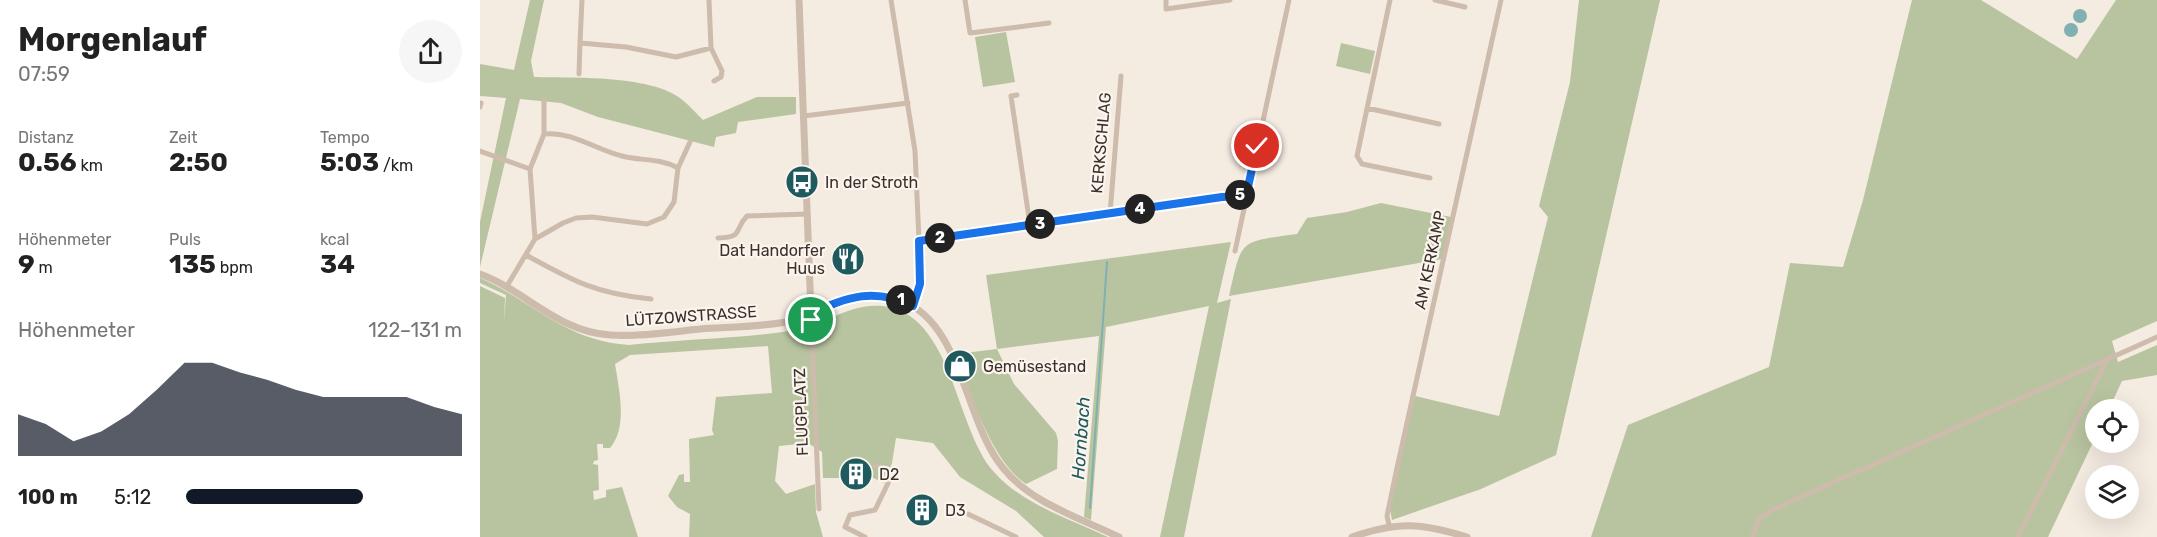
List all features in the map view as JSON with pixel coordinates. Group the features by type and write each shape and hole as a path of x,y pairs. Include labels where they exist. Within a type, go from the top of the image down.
{"street":[{"path":"579,74 582,0"},
{"path":"709,0 711,48 722,71 721,77 714,81"},
{"path":"799,0 811,313"},
{"path":"891,0 916,163 920,284 913,306"},
{"path":"965,0 970,33 1049,23"},
{"path":"1166,0 1166,9 1230,0"},
{"path":"1235,250 1289,0"},
{"path":"1390,0 1356,156 1358,161 1430,178"},
{"path":"1435,0 1466,7"},
{"name":"AM KERKAMP","path":"1389,525 1387,516 1397,468 1501,0"},
{"path":"579,44 626,47 676,57 711,48"},
{"name":"KERKSCHLAG","path":"1110,214 1121,76"},
{"path":"1017,95 1011,96 1030,225"},
{"path":"507,286 535,239 530,169 544,134 544,100"},
{"path":"804,116 908,103"},
{"path":"1367,108 1439,124"},
{"path":"544,134 566,135 620,156 658,160 678,168"},
{"path":"535,239 576,218 592,217 636,224 656,222 670,210 674,202 678,168 690,142"},
{"path":"480,151 530,169"},
{"path":"919,241 1246,196"},
{"path":"718,238 733,237 740,232 742,222 747,216 807,214"},
{"path":"526,255 576,283 596,291 651,299"},
{"name":"LÜTZOWSTRASSE","path":"480,274 507,286 570,326 609,335 769,324 864,295 885,296 913,306 932,322 944,339 990,449 1011,478 1046,502 1119,537"},
{"name":"FLUGPLATZ","path":"811,313 819,509"},
{"path":"1752,537 1760,518 1772,510 2157,337"},
{"path":"2018,537 2108,360"},
{"path":"865,537 845,527 850,515 875,510 893,473 875,465"},
{"path":"968,514 1016,537"},
{"path":"1352,537 1389,525 1419,524 1467,537"}],"green space":[{"path":"530,0 544,0 531,61 534,77 610,79 649,85 680,98 703,120 757,97 796,97 796,114 738,122 736,133 716,137 714,147 598,117 561,103 520,99 480,267 480,222 506,98 480,96 480,64 514,70"},
{"path":"1579,0 1660,0 1556,455 1481,489 1392,520 1390,510 1411,395 1499,416 1548,217 1539,206 1570,82"},
{"path":"1912,0 1981,0 2077,59 2116,0 2157,0 2157,321 2112,341 2118,362 2157,345 2157,375 2122,381 2114,399 2085,399 2085,453 2088,453 2048,537 1591,537 1628,425 1769,367 1790,263 1843,267 1863,200"},
{"path":"1006,32 1015,82 983,87 975,37"},
{"path":"1341,43 1375,51 1370,74 1336,66"},
{"path":"1381,203 1451,217 1442,259 1229,296 1237,263 1246,246 1264,239 1297,234 1307,218 1347,212"},
{"path":"1231,242 1217,303 1231,299 1184,537 1160,537 1209,306 1106,327 1091,520 1084,517 1099,336 997,349 986,275"},
{"path":"480,278 568,328 606,342 629,345 796,330 849,311 871,306 883,306 906,314 924,329 939,351 970,429 981,453 994,472 1005,483 1032,502 1108,537 1044,537 1016,511 960,477 933,443 896,438 892,463 884,483 859,471 862,465 852,461 844,478 823,478 822,452 808,443 779,446 775,481 786,494 815,484 816,512 823,537 689,537 690,514 677,507 668,496 679,475 684,474 684,482 690,482 689,439 714,435 712,430 716,397 772,393 768,346 630,355 615,364 621,419 616,439 610,448 603,448 603,444 597,444 598,460 593,464 598,465 599,490 593,491 594,500 606,497 606,490 622,487 638,537 480,537 480,286 505,298 504,322 506,295 480,283"},
{"path":"997,349 1014,384 1056,433 1058,441 1057,469 1026,484 1002,459 992,443 975,406 956,354"}],"water":[{"path":"2077,9 2083,9 2087,16 2083,23 2077,23 2073,19 2073,13"},
{"path":"2068,23 2074,23 2078,30 2074,37 2068,37 2064,33 2064,27"}],"waterway":[{"name":"Hornbach","path":"1090,508 1107,262"}],"place":[{"name":"In der Stroth","path":"802,182"},
{"name":"Dat Handorfer Huus","path":"848,259"},
{"name":"Gemüsestand","path":"960,366"},
{"name":"D2","path":"856,474"},
{"name":"D3","path":"922,510"}],"route":[{"path":"811,320 811,313 855,296 885,296 913,306 920,284 919,241 1222,197 1246,196 1257,146"}]}
